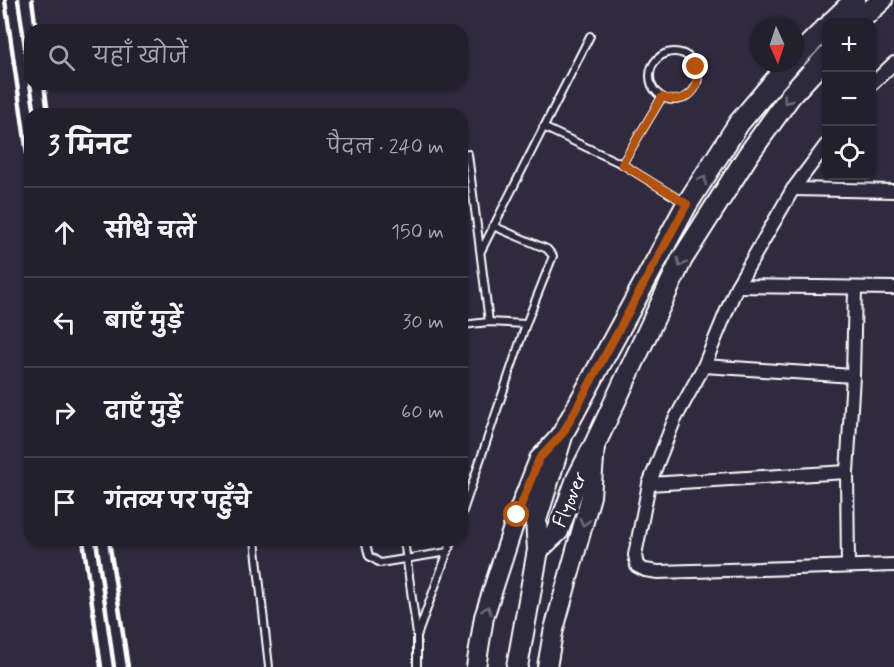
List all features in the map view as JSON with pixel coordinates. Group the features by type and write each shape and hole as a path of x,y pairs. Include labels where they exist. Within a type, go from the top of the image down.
{"main road":[{"path":"836,18 855,0"},
{"path":"862,18 882,0"},
{"path":"804,50 822,32"},
{"name":"Flyover","path":"538,550 558,531 577,479 682,259 790,95 822,61"},
{"name":"Flyover","path":"518,667 538,550 536,520 563,433 687,204 739,123 782,72"},
{"path":"476,667 484,617 517,515 539,459 563,433"},
{"path":"547,667 591,496 595,444"}],"street":[{"path":"876,80 894,63"},
{"path":"822,150 793,189 737,286 704,366 674,421 649,484 635,555 637,566 658,572 894,565"},
{"path":"793,189 894,191"},
{"path":"737,286 894,288"},
{"path":"848,566 847,472 853,376 855,289"},
{"path":"704,366 853,376"},
{"path":"649,484 847,472"}],"lane":[{"path":"481,251 590,36"},
{"path":"669,53 685,55 696,67 698,74 695,88 684,98 677,100 662,97 652,85 650,77 655,62 661,56 669,53"},
{"path":"622,164 662,97"},
{"path":"543,127 622,164 687,204"},
{"path":"468,154 489,322"},
{"path":"468,491 526,324 553,256 547,249 494,226"},
{"path":"468,324 489,322 526,324"},
{"path":"256,546 269,667"},
{"path":"366,546 369,556 380,562 448,552"},
{"path":"405,546 417,636 417,667"},
{"path":"417,636 450,546"}],"railway":[{"path":"5,0 24,133"},
{"path":"18,0 24,40"},
{"path":"32,0 35,24"},
{"path":"31,90 34,108"},
{"path":"45,90 47,108"},
{"path":"84,546 101,667"},
{"path":"97,546 114,667"},
{"path":"110,546 128,667"}],"route":[{"path":"517,515 539,459 563,433 687,204 622,164 662,97 677,100 684,98 695,88 698,74 696,67"}]}
